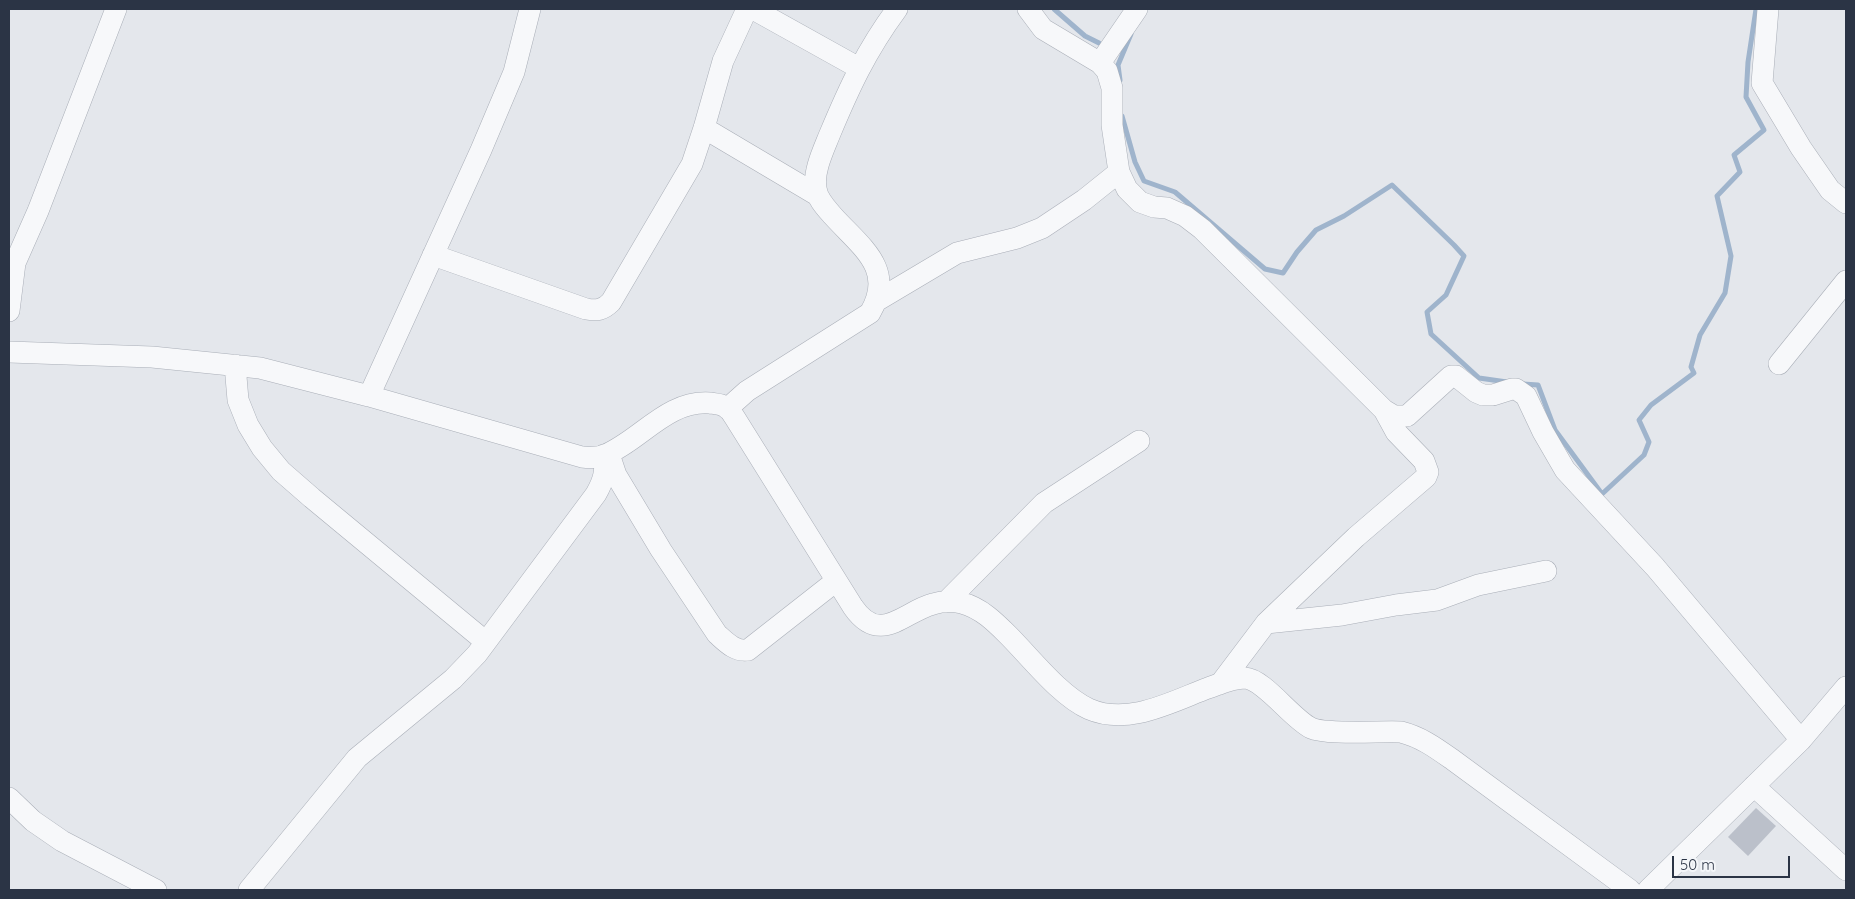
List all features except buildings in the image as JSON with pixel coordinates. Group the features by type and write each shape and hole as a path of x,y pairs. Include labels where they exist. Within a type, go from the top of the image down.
{"street":[{"path":"9,310 15,263 38,211 116,9"},
{"path":"369,396 514,72 530,9"},
{"path":"433,255 586,309 594,311 605,308 616,294 692,164 723,61 747,9"},
{"path":"753,9 858,68"},
{"path":"728,408 747,391 870,312 878,300 880,280 877,269 870,257 828,211 817,195 815,185 824,148 858,68 897,9"},
{"path":"1028,9 1043,29 1100,63 1107,72 1112,88 1112,125 1119,172 1127,189 1140,202 1154,207 1167,208 1185,216 1202,229 1384,410 1394,416 1408,416 1451,376 1456,376 1476,392 1483,395 1494,395 1512,389 1521,391 1526,396 1543,432 1565,470 1655,567 1801,740"},
{"path":"1100,63 1136,9"},
{"path":"1768,9 1762,83 1801,148 1830,190 1845,200"},
{"path":"704,128 817,195"},
{"path":"878,300 957,253 1017,238 1042,228 1084,200 1119,172"},
{"path":"1779,364 1846,282"},
{"path":"9,352 152,357 260,368 369,396 582,457 592,458 606,454 624,444 652,424 681,408 707,403 721,404 728,408 859,615 879,625 899,621 931,604 946,602 962,603 978,609 996,623 1076,703 1104,714 1137,713 1220,684 1246,678 1253,680 1303,723 1316,729 1401,732 1420,738 1453,760 1630,890"},
{"path":"236,365 238,400 248,426 262,448 281,470 312,498 486,642"},
{"path":"1220,684 1266,624 1356,537 1426,476 1428,472 1424,461 1396,432 1384,410"},
{"path":"946,602 1044,503 1139,441"},
{"path":"249,890 357,758 453,679 486,642 596,494 606,470 606,454"},
{"path":"606,454 616,475 661,550 717,634 727,644 738,650 748,650 836,581"},
{"path":"1266,624 1342,615 1437,600 1478,585 1546,571"},
{"path":"1648,890 1801,740 1846,687"},
{"path":"1754,786 1846,870"},
{"path":"9,798 33,821 62,841 156,890"}],"waterway":[{"path":"1054,9 1085,36 1099,43"},
{"path":"1523,384 1538,385 1555,430 1602,494 1644,455 1649,442 1639,420 1651,405 1694,373 1691,367 1700,335 1725,293 1731,256 1717,196 1740,172 1734,155 1764,130 1746,97 1748,62 1756,9"},
{"path":"1120,80 1118,65 1131,34"},
{"path":"1122,116 1135,162 1144,181 1175,192 1265,269 1283,273 1297,252 1316,230 1344,216 1392,185 1464,256 1446,295 1427,312 1431,334 1479,378 1507,382"}]}
